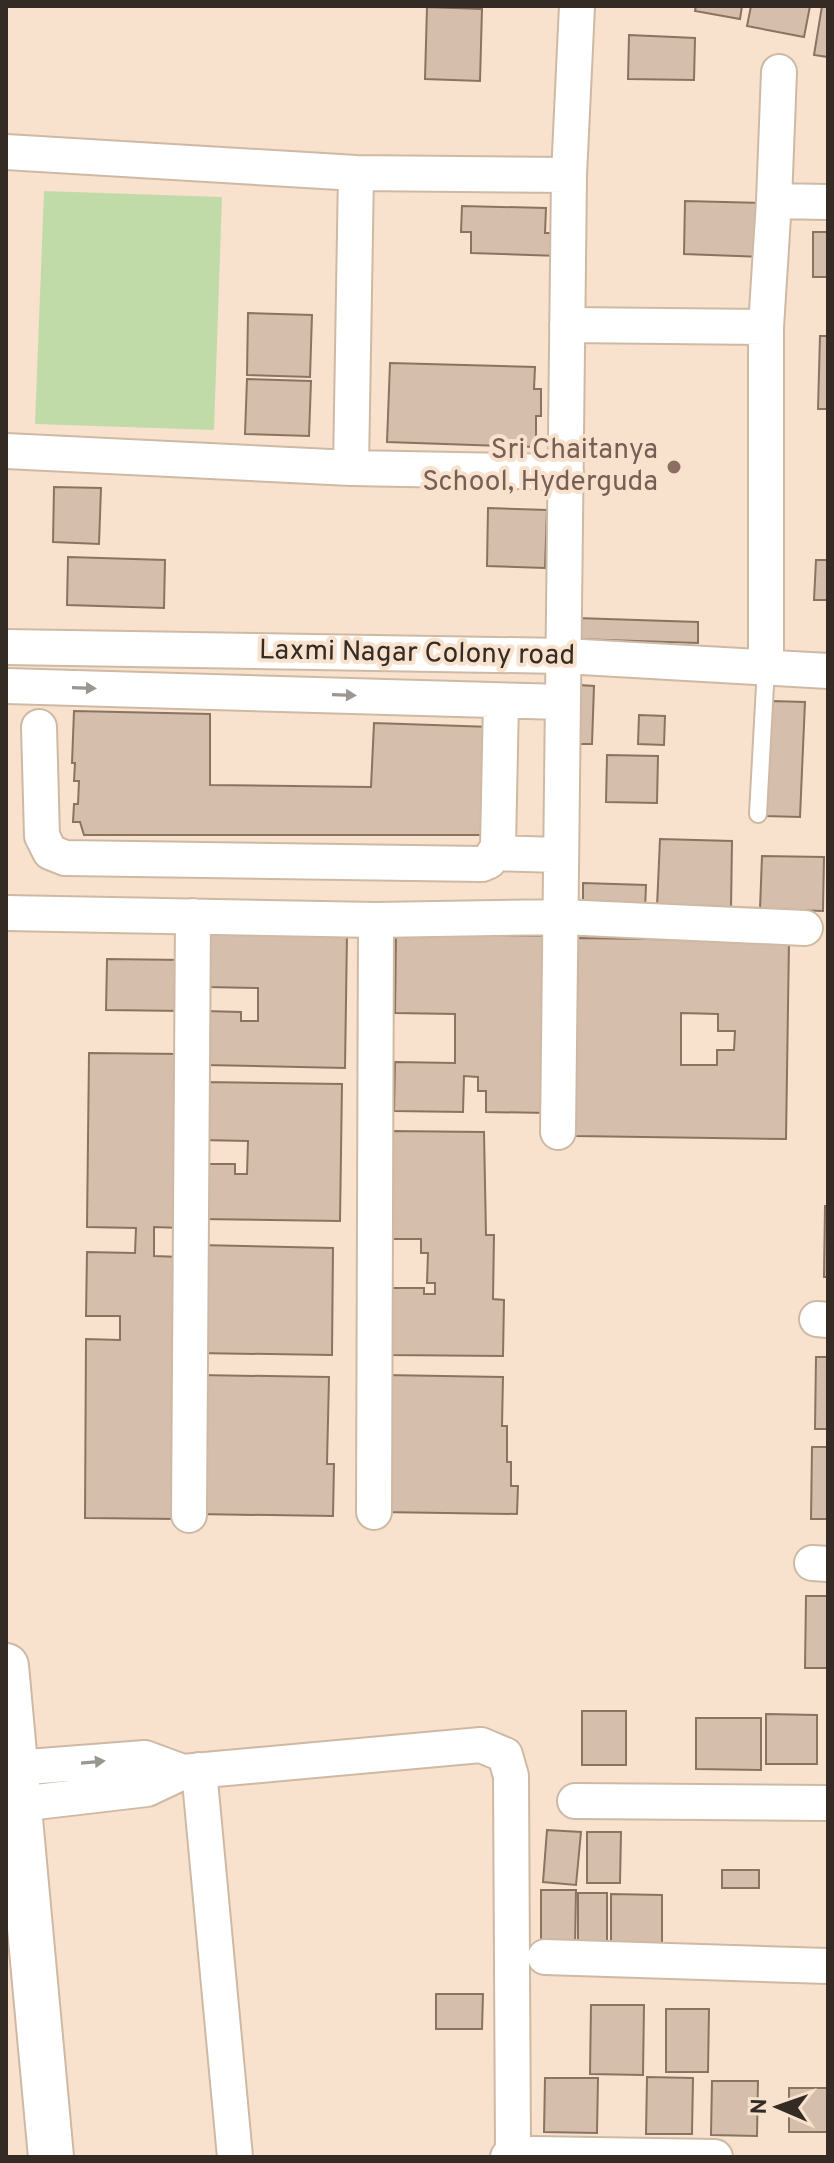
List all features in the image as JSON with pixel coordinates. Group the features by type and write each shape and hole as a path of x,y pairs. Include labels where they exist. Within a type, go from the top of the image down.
{"street":[{"path":"558,1132 569,175 577,6"},
{"path":"766,667 766,327 779,72"},
{"path":"6,152 356,173 569,175"},
{"path":"351,468 356,173"},
{"path":"774,201 828,202"},
{"path":"567,325 766,327"},
{"path":"6,451 351,468 566,472"},
{"name":"Laxmi Nagar Colony road","path":"6,647 564,656 828,671"},
{"path":"6,686 562,702"},
{"path":"39,727 42,836 50,852 65,858 482,864 489,861 498,847 501,701"},
{"path":"495,853 560,855"},
{"path":"6,913 376,920 562,917 805,928"},
{"path":"189,1515 193,916"},
{"path":"374,1512 376,920"},
{"path":"6,1666 51,2157"},
{"path":"17,1786 147,1789 191,1771 481,1745 505,1755 511,1776 513,2151 521,2156 715,2157"},
{"path":"191,1771 235,2157"},
{"path":"575,1801 828,1803"},
{"path":"545,1957 828,1966"}],"lane":[{"path":"758,814 766,667"}],"green space":[{"path":"44,191 222,197 214,430 35,424"}],"building":[{"path":"696,6 742,6 740,19 695,11"},
{"path":"751,6 810,6 804,37 747,26"},
{"path":"822,6 828,6 828,57 814,55"},
{"path":"427,7 482,9 480,81 425,79"},
{"path":"629,35 695,38 694,80 628,79"},
{"path":"685,201 767,203 766,257 684,254"},
{"path":"462,206 546,208 545,233 558,233 558,256 471,253 471,232 461,232"},
{"path":"813,232 828,232 828,277 813,277"},
{"path":"248,313 312,315 310,377 247,375"},
{"path":"820,336 828,336 828,409 818,409"},
{"path":"390,363 535,367 534,389 541,389 541,416 536,416 536,447 387,442"},
{"path":"247,379 311,381 309,436 245,434"},
{"path":"54,487 101,488 99,544 53,542"},
{"path":"488,508 547,510 545,568 487,566"},
{"path":"68,557 165,560 164,608 67,605"},
{"path":"816,560 828,560 828,600 814,600"},
{"path":"576,618 698,622 698,643 575,639"},
{"path":"579,685 594,686 592,744 577,744"},
{"path":"771,701 805,702 800,817 765,816"},
{"path":"74,711 210,714 210,785 371,787 374,723 492,727 484,835 84,835 80,822 73,822 79,781 74,781 75,763 72,763"},
{"path":"639,715 665,716 664,745 638,744"},
{"path":"607,755 658,756 657,803 606,802"},
{"path":"660,839 732,841 731,909 657,907"},
{"path":"762,856 824,857 823,911 760,909"},
{"path":"583,883 646,885 645,910 583,907"},
{"path":"207,932 347,934 345,1068 204,1065 205,1011 241,1012 241,1021 258,1021 258,988 206,987"},
{"path":"396,934 550,936 548,1113 486,1112 486,1091 478,1091 478,1077 464,1076 463,1112 394,1111 395,1062 455,1063 455,1014 395,1013"},
{"path":"578,938 789,941 786,1139 575,1136","holes":["681,1013 718,1014 718,1031 735,1031 734,1050 717,1050 717,1065 681,1065"]},
{"path":"107,959 184,960 184,1011 106,1010"},
{"path":"89,1053 182,1054 181,1228 154,1227 154,1256 180,1257 178,1519 85,1518 86,1339 120,1340 120,1316 86,1316 87,1252 135,1253 136,1228 87,1227"},
{"path":"201,1082 342,1084 340,1221 199,1219 200,1164 235,1164 235,1174 247,1174 248,1141 200,1140"},
{"path":"389,1131 484,1132 486,1235 494,1235 493,1299 504,1300 503,1356 386,1355 387,1288 424,1288 424,1294 435,1294 435,1283 427,1283 428,1253 421,1253 421,1239 388,1239"},
{"path":"825,1206 828,1206 828,1277 824,1277"},
{"path":"199,1245 333,1248 332,1355 196,1353"},
{"path":"816,1357 828,1357 828,1429 815,1429"},
{"path":"198,1375 329,1377 327,1464 334,1464 333,1516 195,1514"},
{"path":"383,1375 503,1377 502,1426 507,1426 511,1486 518,1486 517,1514 381,1512"},
{"path":"812,1447 828,1447 828,1519 811,1519"},
{"path":"806,1596 828,1596 828,1668 805,1668"},
{"path":"582,1711 626,1711 626,1765 582,1765"},
{"path":"766,1714 817,1715 817,1764 766,1764"},
{"path":"696,1718 761,1718 761,1770 696,1769"},
{"path":"547,1830 581,1832 576,1885 543,1882"},
{"path":"587,1832 621,1832 620,1883 587,1883"},
{"path":"722,1870 759,1870 759,1888 722,1888"},
{"path":"541,1890 576,1890 575,1949 541,1948"},
{"path":"578,1893 607,1893 607,1947 578,1947"},
{"path":"611,1894 662,1895 662,1947 611,1946"},
{"path":"436,1994 483,1994 482,2029 436,2029"},
{"path":"591,2005 644,2005 643,2075 590,2074"},
{"path":"666,2009 709,2009 708,2072 666,2072"},
{"path":"647,2077 693,2078 692,2134 646,2134"},
{"path":"545,2078 598,2078 597,2133 544,2132"},
{"path":"712,2081 758,2081 757,2136 711,2135"},
{"path":"789,2088 828,2088 828,2132 789,2132"}],"place":[{"name":"Sri Chaitanya School, Hyderguda","path":"674,467"}]}
